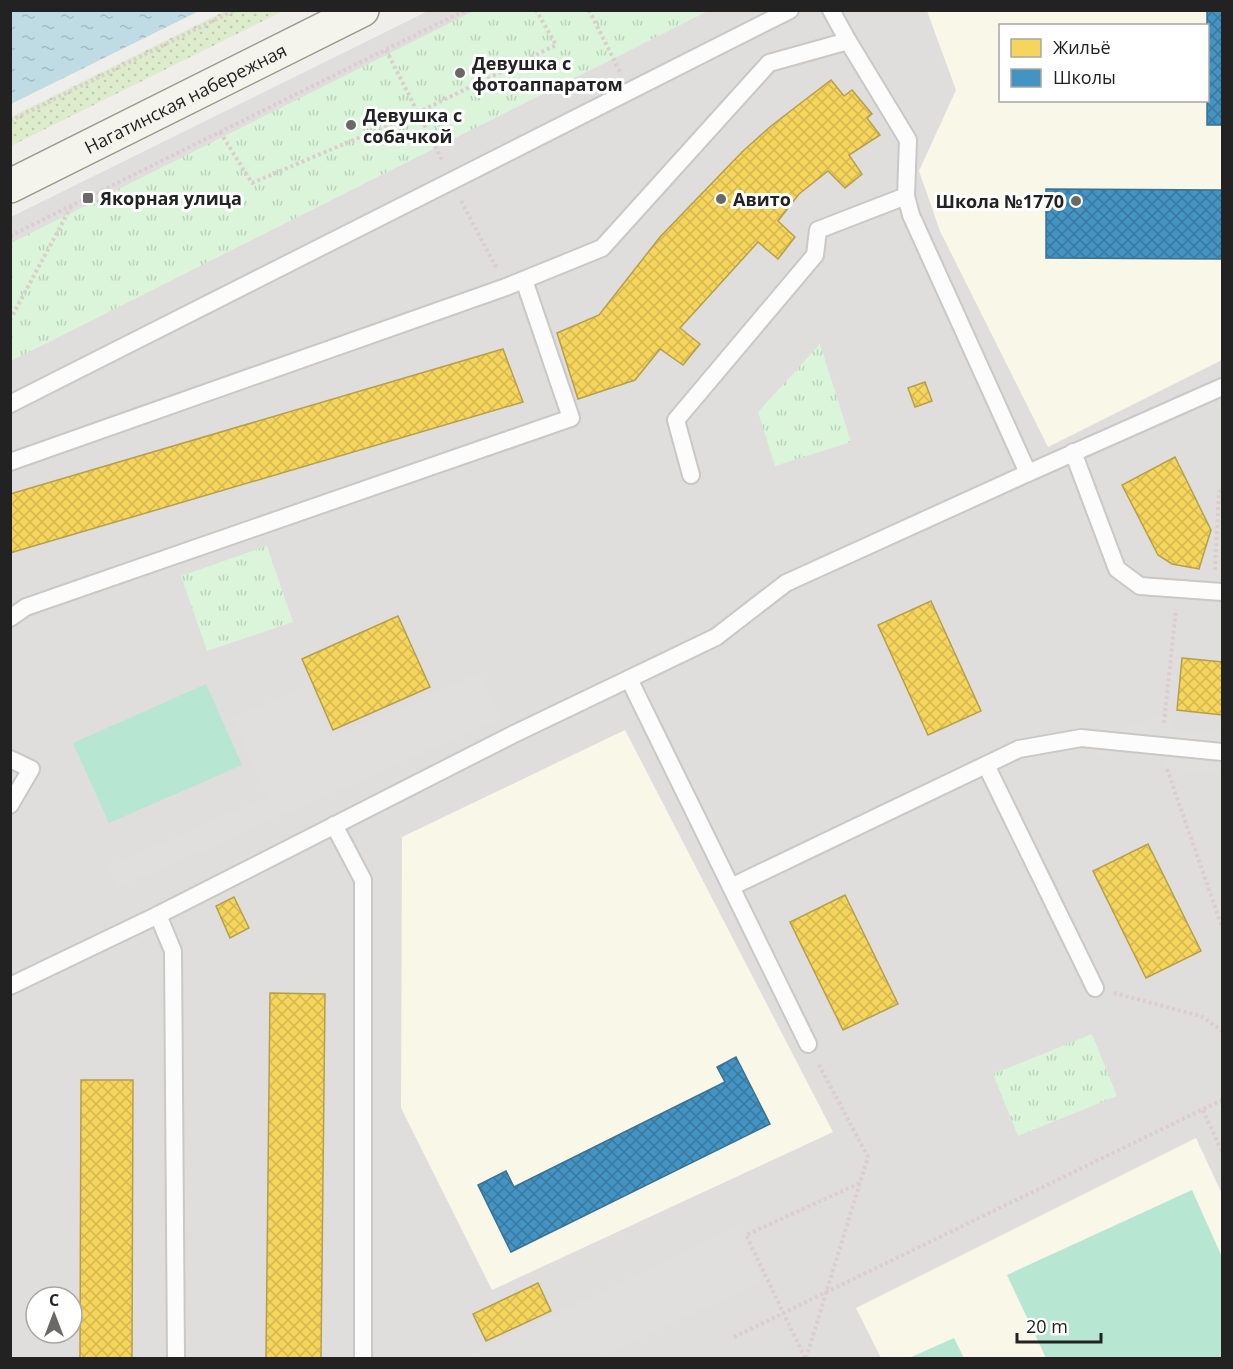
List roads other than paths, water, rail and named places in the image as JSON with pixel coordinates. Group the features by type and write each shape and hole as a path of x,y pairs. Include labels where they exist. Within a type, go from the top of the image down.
{"street":[{"name":"Нагатинская набережная","path":"10,186 362,10"}],"lane":[{"path":"10,404 790,10"},
{"path":"831,10 908,140 906,196 911,215 1028,473"},
{"path":"10,462 524,280 602,248 769,63 848,41"},
{"path":"691,475 676,420 815,255 818,230 906,196"},
{"path":"10,618 26,607 571,417 524,280"},
{"path":"10,986 158,915 514,734 716,637 786,583 1073,452 1222,387"},
{"path":"1073,452 1117,569 1140,586 1218,592"},
{"path":"629,679 808,1044"},
{"path":"731,887 1019,749 1081,738 1222,752"},
{"path":"10,759 31,769 10,805"},
{"path":"986,765 1095,988"},
{"path":"334,825 363,880 363,1359"},
{"path":"158,915 173,951 176,1359"}],"water":[{"path":"11,10 199,10 199,11 11,104"}],"place":[{"name":"Девушка с фотоаппаратом","path":"460,73"},
{"name":"Девушка с собачкой","path":"351,125"},
{"name":"Якорная улица","path":"88,198"},
{"name":"Авито","path":"721,199"},
{"name":"Школа №1770","path":"1076,201"}]}
